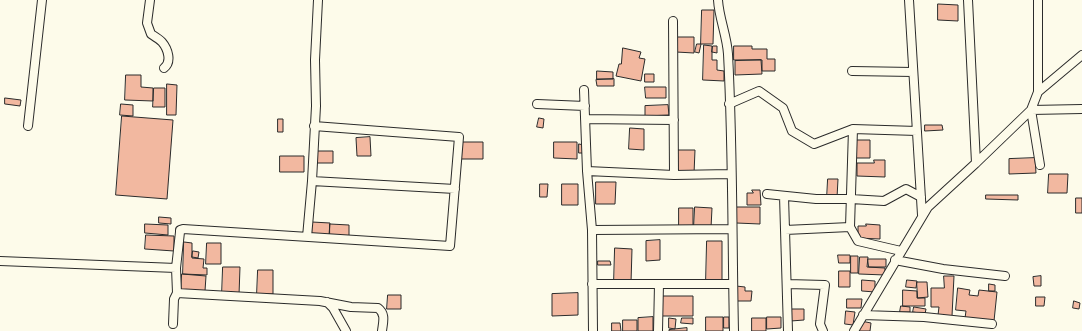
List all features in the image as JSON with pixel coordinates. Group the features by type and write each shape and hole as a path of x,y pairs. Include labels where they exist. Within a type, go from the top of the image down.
{"street":[{"path":"28,126 42,0"},
{"path":"150,0 148,22 151,34 162,41 170,60 168,65 164,68"},
{"path":"306,237 312,181 318,0"},
{"path":"718,0 718,10 728,52 734,331"},
{"path":"909,0 922,215"},
{"path":"968,0 976,163"},
{"path":"854,331 928,206 976,163 1030,110 1038,92 1038,0"},
{"path":"673,21 674,175"},
{"path":"1038,92 1082,55"},
{"path":"852,71 913,72"},
{"path":"584,90 587,171 592,230 593,331"},
{"path":"729,104 759,91 783,108 792,131 814,144 853,129 917,131"},
{"path":"537,104 585,106"},
{"path":"1030,110 1082,109"},
{"path":"1030,110 1040,165"},
{"path":"585,119 674,120"},
{"path":"173,324 174,299 177,294 176,268 180,230 183,229 450,246 459,137 314,126"},
{"path":"853,129 850,227 858,241 901,252"},
{"path":"587,171 674,175 731,174"},
{"path":"312,181 455,189"},
{"path":"767,194 816,199 851,198 884,201 906,189 921,197"},
{"path":"784,196 788,331"},
{"path":"785,230 850,227"},
{"path":"592,230 732,229"},
{"path":"895,260 943,269 1005,276"},
{"path":"0,261 176,268"},
{"path":"592,284 733,284"},
{"path":"658,331 659,284"},
{"path":"787,284 825,286 820,324 823,331"},
{"path":"177,294 327,302 351,307 378,308 383,312 384,317 382,331"},
{"path":"327,302 333,308 346,331"},
{"path":"863,315 924,317 992,324"}],"building":[{"path":"938,4 958,5 958,21 938,20"},
{"path":"702,10 714,10 713,44 701,44"},
{"path":"677,37 694,37 694,53 676,52"},
{"path":"697,44 701,44 699,53 695,52"},
{"path":"704,45 712,46 712,60 717,60 717,70 724,71 724,81 703,80"},
{"path":"713,46 717,46 717,53 712,52"},
{"path":"734,46 752,46 752,49 767,49 767,59 775,59 775,71 762,71 762,60 734,60"},
{"path":"623,48 641,52 639,58 645,59 641,81 616,76 619,64 621,64"},
{"path":"761,60 762,74 735,75 735,61"},
{"path":"597,71 613,72 613,79 597,79"},
{"path":"645,74 654,74 654,82 645,82"},
{"path":"126,75 141,75 141,87 153,88 153,101 125,100"},
{"path":"614,79 614,86 597,86 596,80"},
{"path":"167,84 177,85 176,115 167,115"},
{"path":"645,87 666,87 666,98 646,98"},
{"path":"154,88 165,88 165,107 153,107"},
{"path":"5,98 21,100 20,106 5,104"},
{"path":"121,104 133,105 133,116 120,115"},
{"path":"668,105 669,115 645,116 645,106"},
{"path":"122,116 173,120 167,199 116,195"},
{"path":"539,118 544,119 543,128 537,127"},
{"path":"278,119 283,119 283,132 278,132"},
{"path":"925,125 942,125 943,130 925,131"},
{"path":"630,128 644,129 644,150 629,149"},
{"path":"370,137 371,156 357,156 356,138"},
{"path":"855,140 870,140 870,158 855,158"},
{"path":"461,142 483,142 483,159 461,159"},
{"path":"554,142 577,142 577,159 554,158"},
{"path":"579,144 584,145 584,153 579,153"},
{"path":"677,150 695,150 694,174 677,174"},
{"path":"316,151 333,151 333,163 316,163"},
{"path":"280,156 304,156 304,172 280,172"},
{"path":"1035,158 1036,173 1009,174 1009,159"},
{"path":"874,160 885,160 885,177 857,176 857,163 874,163"},
{"path":"1049,174 1068,174 1067,193 1048,193"},
{"path":"828,179 838,179 837,198 827,198"},
{"path":"596,182 616,182 615,204 596,204"},
{"path":"540,184 548,184 547,197 540,197"},
{"path":"562,184 578,184 578,205 562,205"},
{"path":"752,190 760,190 761,205 747,205 747,193 753,193"},
{"path":"986,195 1018,195 1018,200 986,199"},
{"path":"1076,198 1082,198 1082,213 1076,213"},
{"path":"695,207 712,208 711,228 694,227"},
{"path":"737,207 760,207 760,224 736,223"},
{"path":"679,208 693,208 693,228 679,228"},
{"path":"159,217 171,218 171,224 159,223"},
{"path":"312,222 330,223 329,235 312,234"},
{"path":"145,224 168,225 168,235 145,233"},
{"path":"330,224 349,225 349,236 330,236"},
{"path":"866,224 880,225 880,239 858,238 858,226 866,226"},
{"path":"146,235 174,236 174,251 145,249"},
{"path":"660,240 660,260 646,261 646,241"},
{"path":"707,241 722,241 722,281 706,281"},
{"path":"184,242 192,243 192,258 204,259 203,268 207,268 207,275 183,274"},
{"path":"207,243 221,243 221,264 206,264"},
{"path":"615,248 632,249 631,283 614,282"},
{"path":"193,251 199,252 198,258 192,257"},
{"path":"838,255 850,255 850,263 839,263"},
{"path":"851,256 858,256 858,273 851,273"},
{"path":"860,257 868,257 867,267 885,268 885,275 859,274"},
{"path":"868,259 886,259 886,267 869,267"},
{"path":"598,261 610,261 611,265 598,265"},
{"path":"223,267 240,267 239,295 222,294"},
{"path":"258,270 273,270 273,294 257,294"},
{"path":"839,271 850,271 850,287 839,287"},
{"path":"182,274 206,276 205,291 181,290"},
{"path":"944,276 954,276 952,316 938,315 939,307 931,307 931,288 944,288"},
{"path":"1041,276 1041,286 1034,286 1033,277"},
{"path":"862,280 875,281 875,292 862,291"},
{"path":"907,280 917,281 916,288 906,287"},
{"path":"917,282 927,282 928,297 918,298"},
{"path":"989,284 995,285 995,291 989,291"},
{"path":"736,286 745,287 745,291 752,291 751,301 736,301"},
{"path":"958,288 970,290 969,295 978,296 979,290 997,292 994,321 965,318 966,311 956,310"},
{"path":"903,290 917,291 917,298 925,298 925,306 903,306"},
{"path":"578,293 578,315 552,316 552,294"},
{"path":"388,295 401,295 401,309 387,309"},
{"path":"662,296 693,296 693,316 662,316"},
{"path":"1036,297 1045,297 1044,306 1036,306"},
{"path":"847,299 862,299 861,308 847,308"},
{"path":"1074,301 1080,303 1079,309 1073,308"},
{"path":"901,306 910,307 910,312 900,312"},
{"path":"914,307 926,309 925,314 913,312"},
{"path":"791,309 804,309 804,320 791,321"},
{"path":"846,311 855,312 853,325 845,324"},
{"path":"653,317 653,331 638,331 638,318"},
{"path":"706,317 723,317 723,331 706,331"},
{"path":"724,317 729,317 729,328 724,328"},
{"path":"767,317 781,317 781,328 767,329"},
{"path":"669,318 676,319 675,329 669,328"},
{"path":"682,318 693,318 693,324 681,323"},
{"path":"752,318 766,318 766,331 752,331"},
{"path":"623,320 637,320 637,331 623,331"},
{"path":"861,321 871,323 870,331 859,331"},
{"path":"612,323 620,323 621,331 612,331"},
{"path":"687,328 687,331 669,331 669,330"}]}
